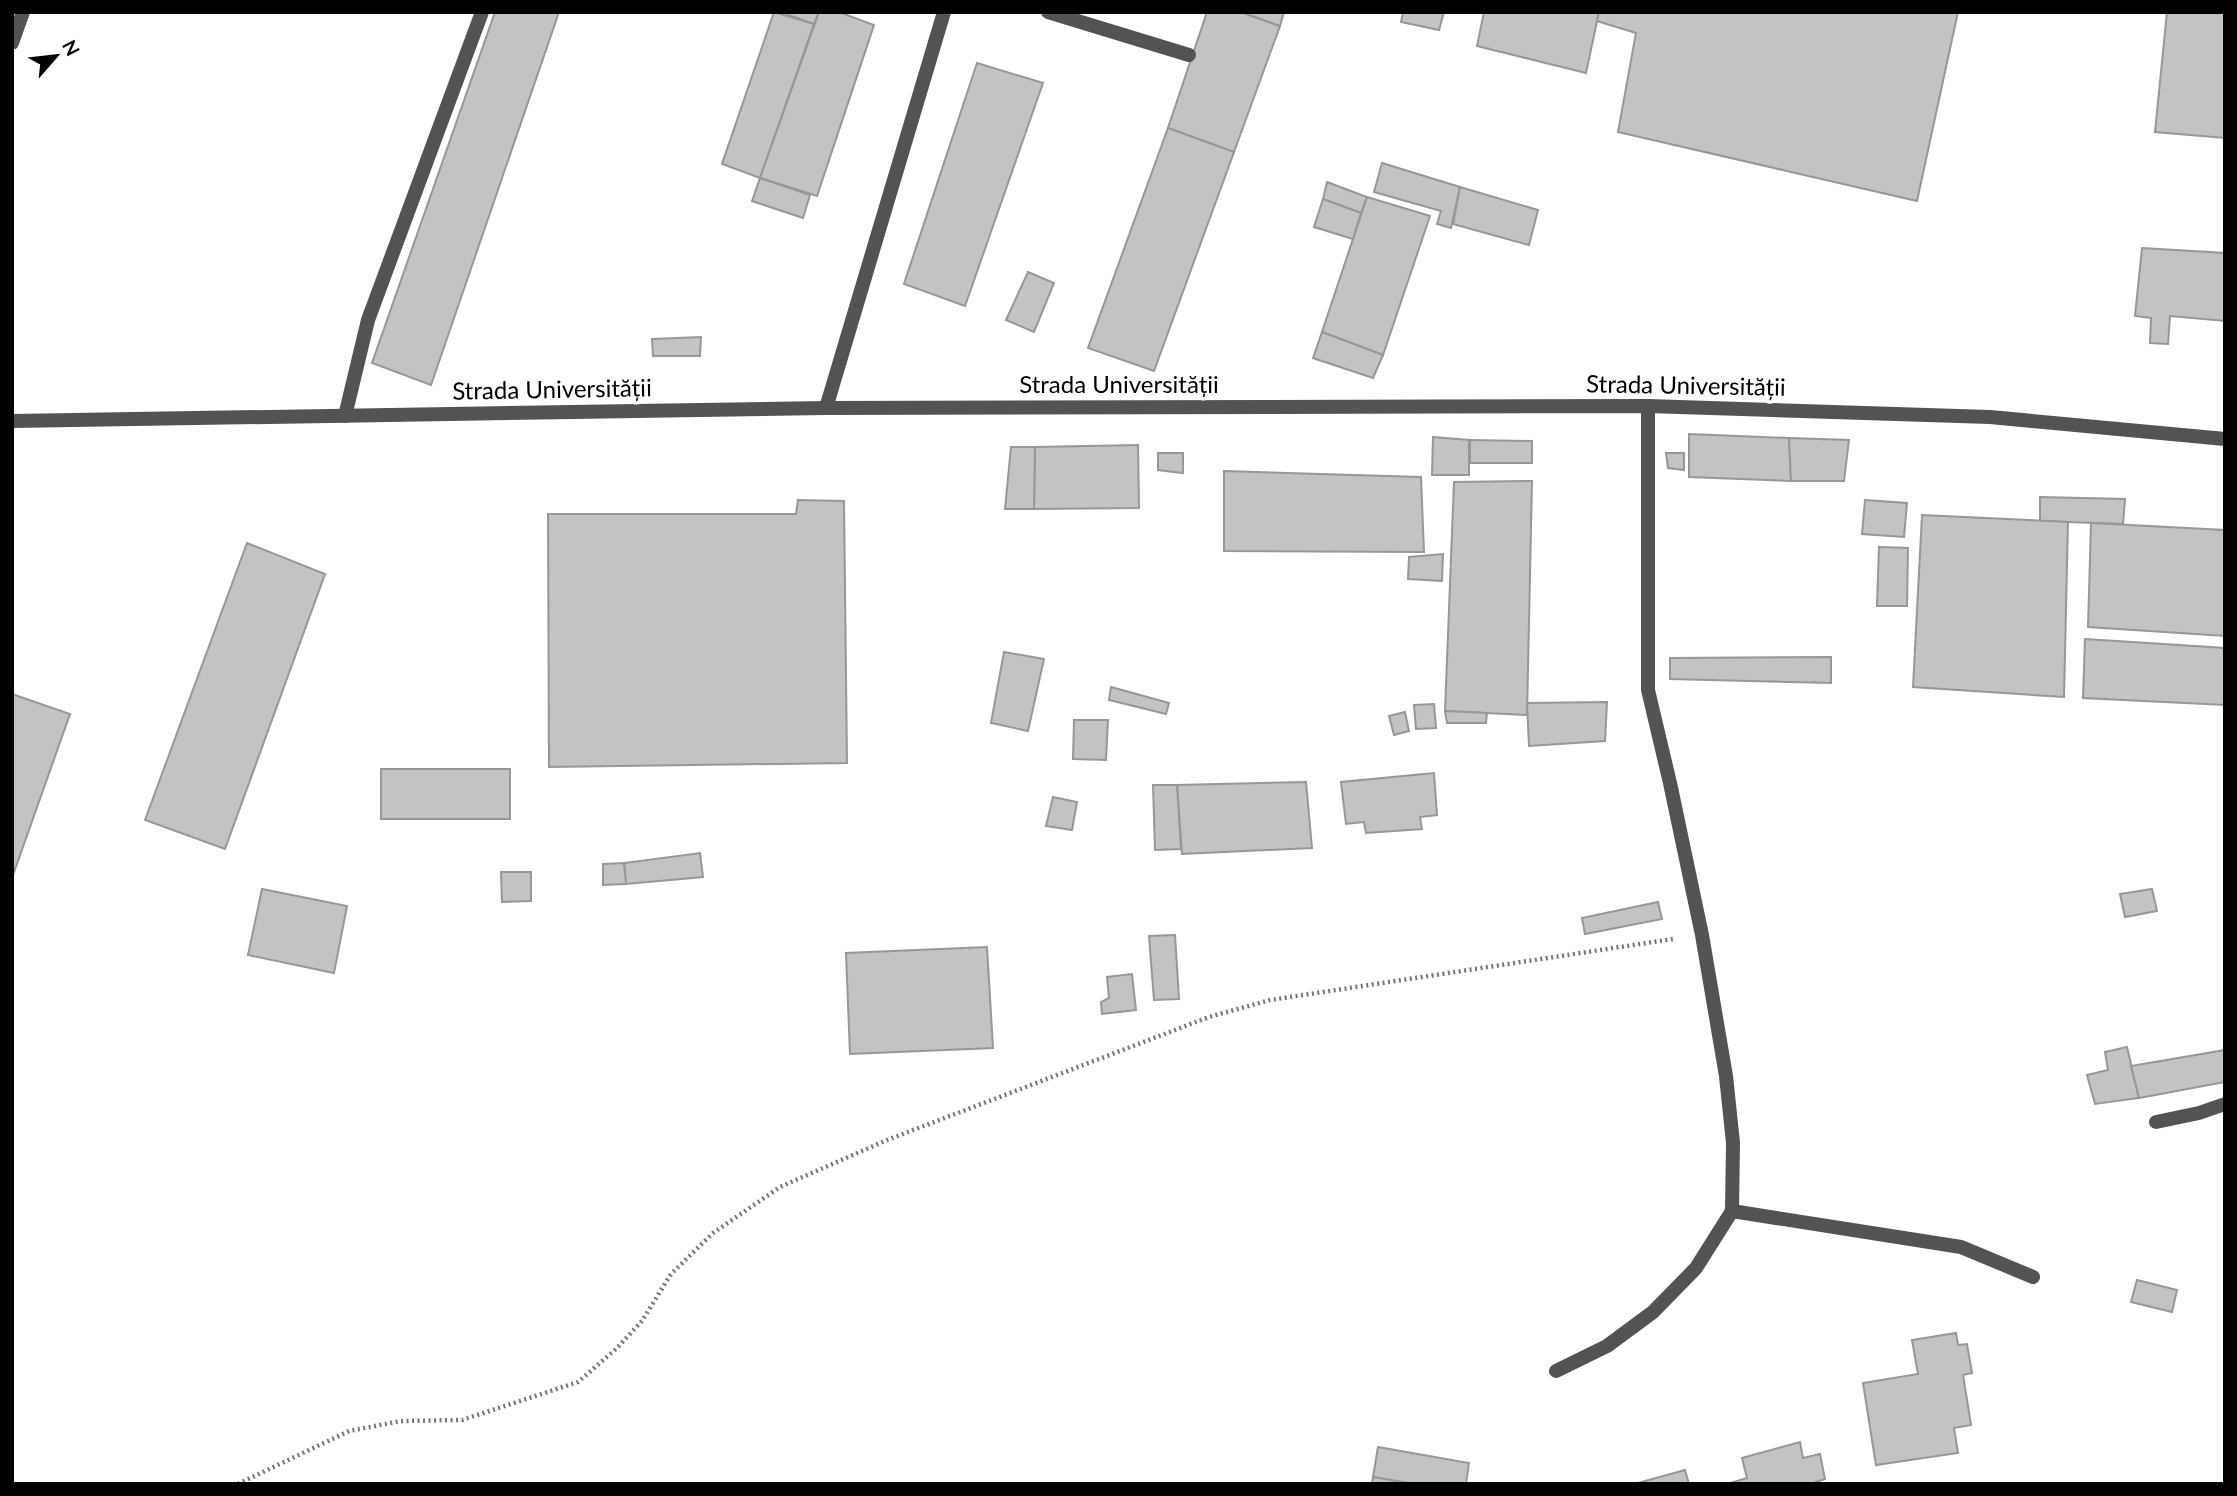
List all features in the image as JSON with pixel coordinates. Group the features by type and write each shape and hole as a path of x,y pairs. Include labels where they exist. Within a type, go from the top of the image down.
{"street":[{"path":"12,43 23,12"},
{"path":"345,416 368,320 482,12"},
{"path":"826,408 944,12"},
{"path":"1048,12 1189,55"},
{"path":"1556,1371 1606,1346 1653,1312 1696,1268 1732,1211 1733,1143 1726,1076 1702,935 1671,783 1648,690 1648,407"},
{"name":"Strada Universității","path":"12,421 826,408 1648,407 1990,417 2225,439"},
{"path":"2156,1122 2199,1113 2225,1104"},
{"path":"1732,1211 1961,1247 2033,1277"}],"path":[{"path":"238,1484 349,1431 401,1421 462,1420 578,1382 616,1349 642,1321 671,1274 713,1233 780,1187 887,1140 1209,1017 1270,1000 1702,935"}],"building":[{"path":"495,12 559,12 431,385 372,363"},
{"path":"774,12 814,24 760,178 722,164"},
{"path":"780,12 819,12 814,24"},
{"path":"819,12 839,12 874,25 817,196 760,178"},
{"path":"1207,12 1241,12 1280,26 1234,152 1168,128"},
{"path":"1241,12 1284,12 1280,26"},
{"path":"1403,12 1444,12 1439,30 1401,22"},
{"path":"1484,12 1599,12 1586,73 1477,46"},
{"path":"1599,12 1958,12 1917,201 1618,132 1636,33 1597,21"},
{"path":"2167,12 2225,12 2225,138 2155,132"},
{"path":"977,63 1043,83 965,306 904,284"},
{"path":"1168,128 1234,152 1154,371 1088,348"},
{"path":"1382,163 1460,187 1451,228 1437,224 1441,211 1374,192"},
{"path":"760,178 810,195 803,218 752,201"},
{"path":"1327,182 1367,197 1361,213 1323,199"},
{"path":"1460,187 1538,210 1529,245 1453,224"},
{"path":"1367,197 1430,216 1383,355 1322,332"},
{"path":"1323,199 1361,213 1353,239 1314,227"},
{"path":"2142,248 2225,253 2225,321 2170,316 2168,344 2150,343 2151,318 2135,316"},
{"path":"1028,272 1054,283 1034,332 1006,320"},
{"path":"1322,332 1383,355 1373,378 1313,358"},
{"path":"701,337 700,356 653,356 652,339"},
{"path":"1689,434 1789,438 1791,481 1689,477"},
{"path":"1433,437 1469,440 1469,475 1432,475"},
{"path":"1789,438 1849,440 1844,481 1791,481"},
{"path":"1470,440 1532,441 1532,463 1470,463"},
{"path":"1138,445 1139,508 1034,509 1035,447"},
{"path":"1011,447 1035,447 1034,509 1005,509"},
{"path":"1158,453 1183,453 1183,473 1158,470"},
{"path":"1666,453 1684,453 1684,470 1668,468"},
{"path":"1224,471 1421,477 1424,552 1224,551"},
{"path":"1532,481 1527,715 1445,711 1454,482"},
{"path":"2040,497 2125,499 2123,524 2040,521"},
{"path":"798,500 844,501 847,763 549,767 548,514 796,514"},
{"path":"1865,500 1907,503 1904,537 1862,534"},
{"path":"1922,515 2068,522 2064,697 1913,687"},
{"path":"2091,523 2225,530 2225,636 2088,627"},
{"path":"247,543 325,574 225,849 145,820"},
{"path":"1879,547 1908,548 1907,606 1877,606"},
{"path":"1443,554 1442,581 1408,579 1409,557"},
{"path":"2085,639 2225,648 2225,705 2083,698"},
{"path":"1004,652 1044,659 1028,731 991,723"},
{"path":"1831,657 1831,683 1670,679 1670,658"},
{"path":"1111,687 1169,703 1166,714 1109,700"},
{"path":"12,694 70,714 12,878"},
{"path":"1607,702 1605,741 1529,746 1527,703"},
{"path":"1434,704 1436,728 1416,729 1414,705"},
{"path":"1445,711 1487,713 1486,723 1447,723"},
{"path":"1405,712 1409,731 1394,735 1389,716"},
{"path":"1074,720 1108,720 1106,760 1073,759"},
{"path":"381,769 510,769 510,819 381,819"},
{"path":"1434,773 1437,815 1420,817 1422,829 1366,833 1364,822 1346,824 1341,782"},
{"path":"1306,782 1312,848 1182,854 1177,785"},
{"path":"1153,785 1177,785 1181,849 1155,850"},
{"path":"1053,797 1077,802 1072,830 1046,826"},
{"path":"700,853 703,877 626,884 624,863"},
{"path":"624,863 626,884 603,885 603,864"},
{"path":"501,872 531,872 531,901 502,902"},
{"path":"262,889 347,906 334,973 248,955"},
{"path":"2152,889 2157,911 2125,917 2120,894"},
{"path":"1658,902 1662,919 1585,934 1582,918"},
{"path":"1175,935 1179,999 1154,1000 1149,936"},
{"path":"987,947 993,1048 850,1054 846,953"},
{"path":"1132,974 1136,1010 1102,1014 1101,1002 1109,998 1107,977"},
{"path":"2127,1047 2139,1098 2095,1104 2087,1075 2108,1070 2105,1052"},
{"path":"2225,1050 2225,1082 2139,1098 2131,1066"},
{"path":"2137,1280 2177,1290 2172,1312 2131,1302"},
{"path":"1956,1333 1958,1345 1967,1344 1972,1373 1963,1375 1971,1425 1954,1428 1958,1453 1876,1465 1863,1383 1918,1374 1912,1340"},
{"path":"1800,1442 1803,1458 1820,1454 1825,1479 1810,1484 1727,1484 1747,1478 1742,1458"},
{"path":"1378,1447 1469,1463 1466,1484 1414,1484 1373,1477"},
{"path":"1685,1470 1689,1484 1634,1484"},
{"path":"1373,1477 1414,1484 1372,1484"}]}
